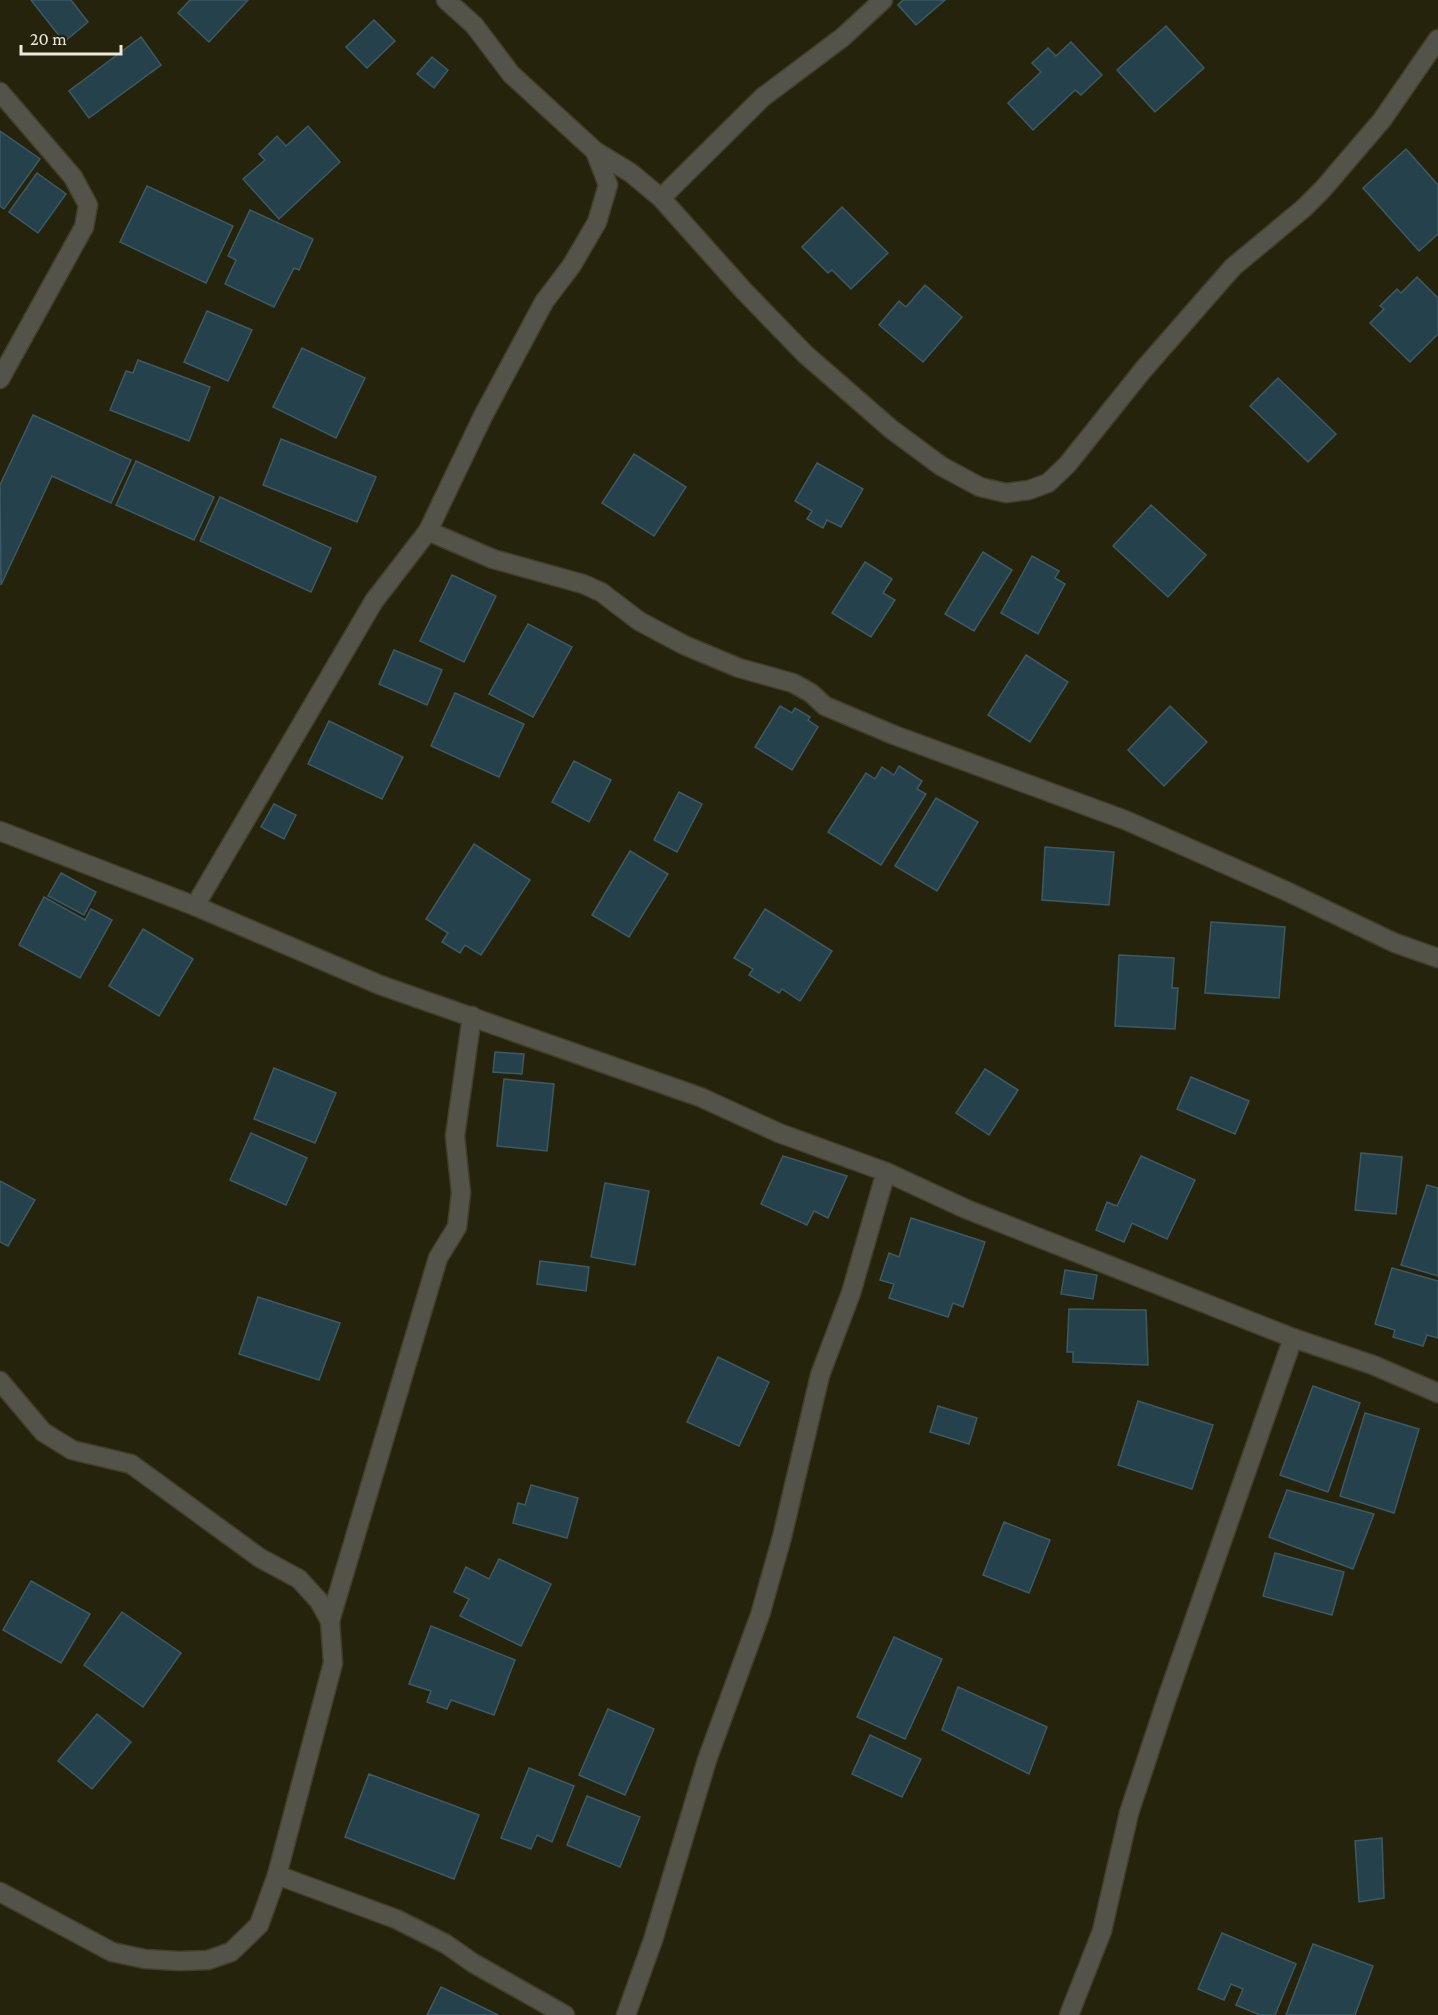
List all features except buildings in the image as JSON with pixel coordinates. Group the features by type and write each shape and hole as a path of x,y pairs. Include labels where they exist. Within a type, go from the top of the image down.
{"street":[{"path":"446,0 474,25 511,74 595,151 631,173 661,198 744,291 805,354 891,429 941,466 980,487 1006,494 1029,490 1048,483 1067,465 1143,369 1233,267 1304,208 1323,189 1382,120 1438,39"},
{"path":"661,198 763,98 843,37 883,0"},
{"path":"0,92 73,177 88,205 84,227 0,379"},
{"path":"195,906 374,601 428,531 483,416 544,302 572,265 597,222 608,185 595,151"},
{"path":"428,531 494,559 583,584 600,592 639,621 684,645 738,668 793,682 811,693 825,706 894,735 1125,820 1286,891 1395,944 1438,958"},
{"path":"0,831 195,906 380,985 700,1097 779,1133 886,1172 966,1209 1293,1338 1372,1365 1438,1394"},
{"path":"0,1892 112,1952 145,1959 208,1960 231,1952 259,1925 277,1875 333,1663 330,1621 438,1258 458,1227 461,1193 455,1136 472,1016"},
{"path":"626,2015 653,1940 707,1760 760,1615 782,1537 820,1376 851,1293 886,1172"},
{"path":"1069,2015 1102,1931 1129,1813 1162,1712 1293,1338"},
{"path":"0,1381 43,1432 72,1450 130,1464 260,1558 299,1579 319,1601 330,1621"},
{"path":"277,1875 396,1919 446,1944 473,1963 565,2015"}]}
